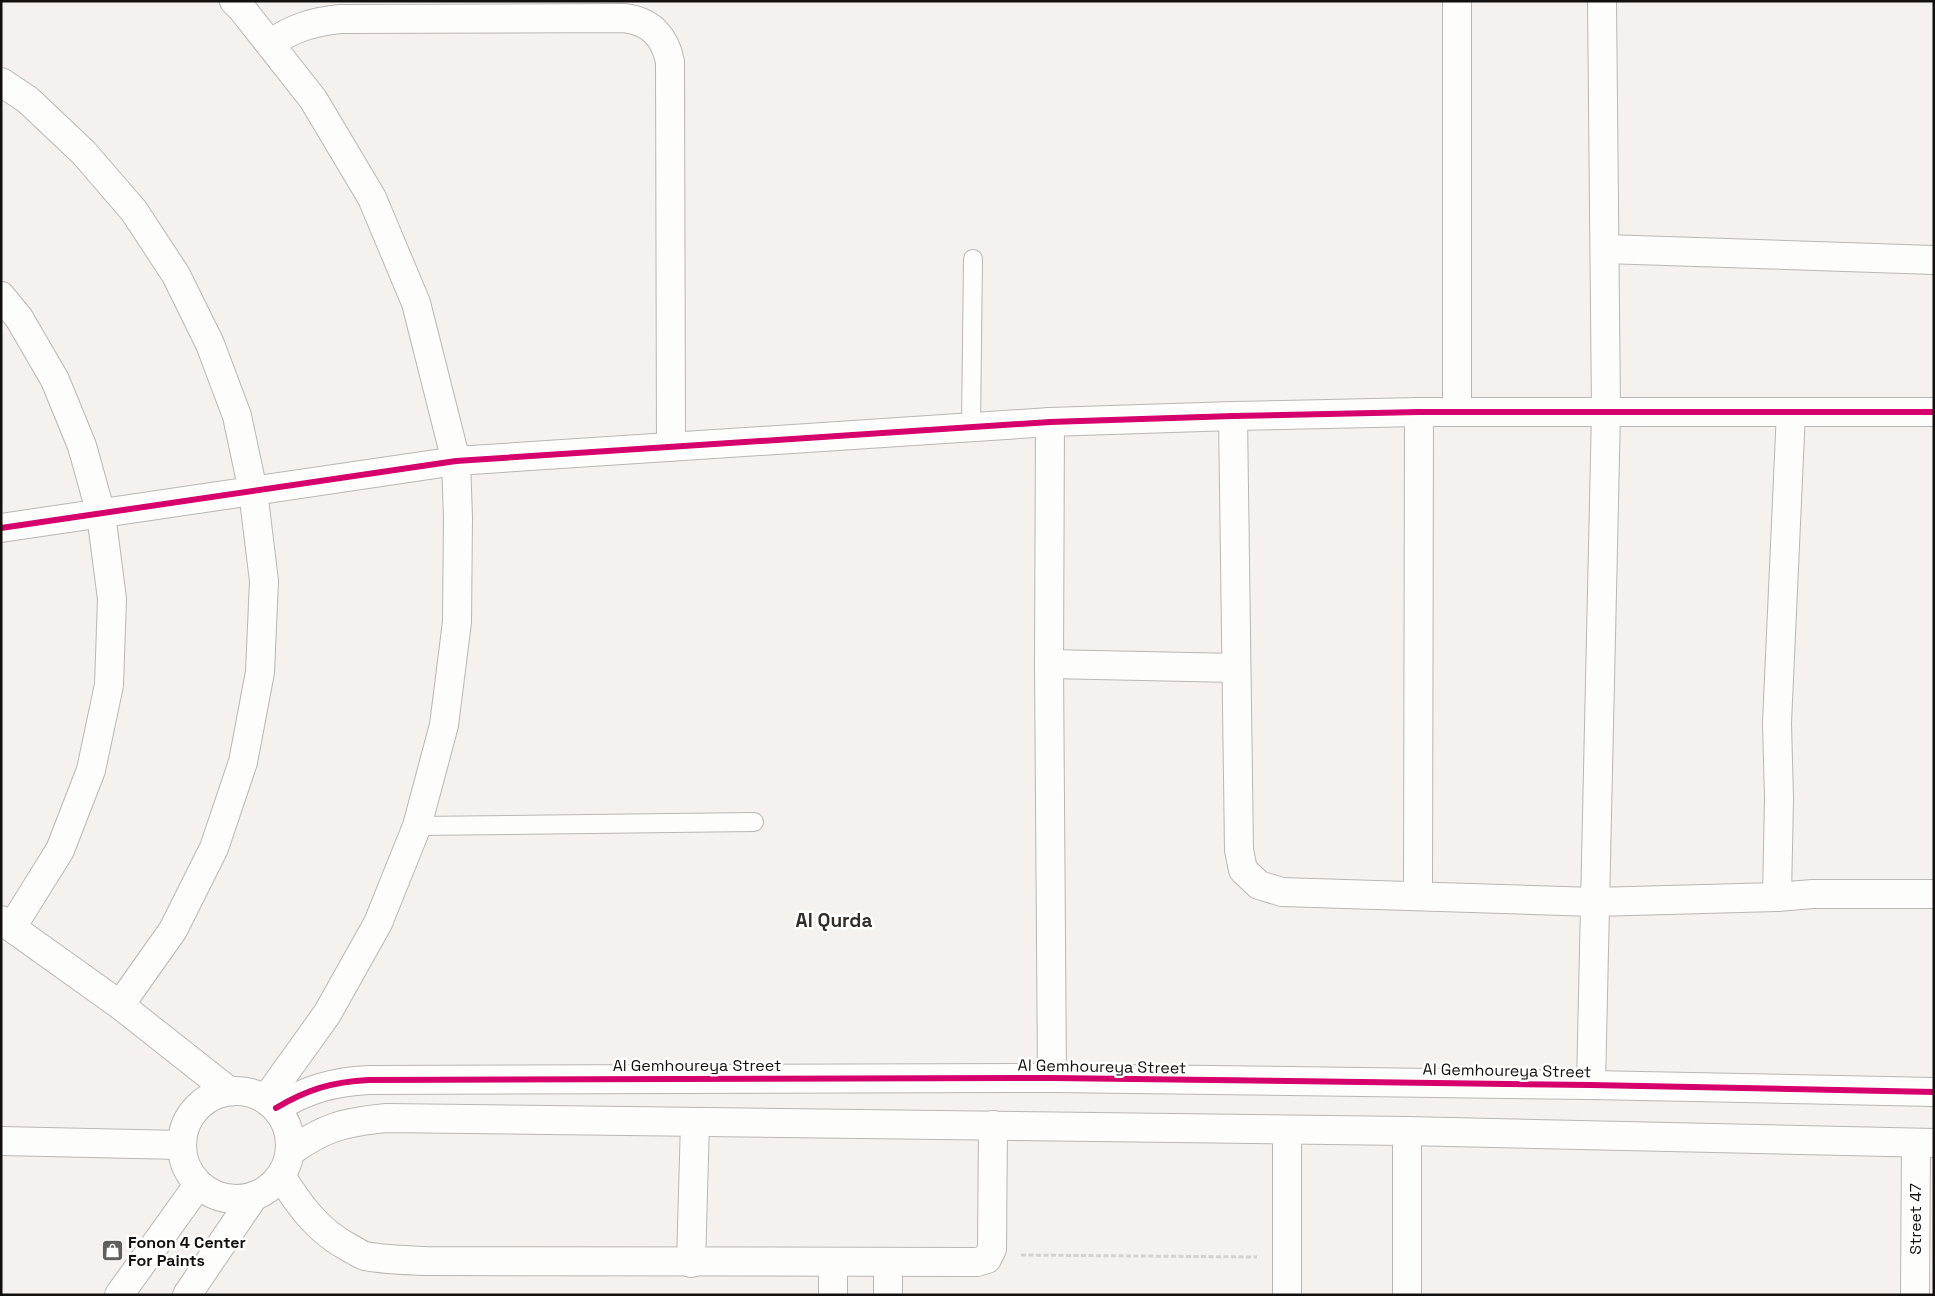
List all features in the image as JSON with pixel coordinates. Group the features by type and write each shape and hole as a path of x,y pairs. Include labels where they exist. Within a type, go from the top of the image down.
{"street":[{"path":"234,1 313,99 372,198 416,303 456,461 458,517 457,622 444,725 417,826 378,923 327,1014 271,1103"},
{"path":"1457,1 1457,412"},
{"path":"1591,1085 1606,412 1602,1"},
{"path":"270,44 297,28 318,21 340,19 624,18 636,10 647,24 656,31 668,50 670,62 672,447"},
{"path":"1,82 28,100 84,153 134,211 176,275 210,344 237,416 253,491 264,581 260,672 243,762 214,848 172,930 120,1004"},
{"path":"1605,249 1934,260"},
{"path":"1,296 19,318 55,380 82,446 101,514 112,599 109,685 92,770 60,850 6,924 120,1004 229,1090"},
{"path":"1418,896 1419,412"},
{"path":"1,528 456,461 1050,422 1419,412 1934,412"},
{"path":"1776,897 1779,798 1776,723 1791,412"},
{"path":"1233,416 1239,850 1243,870 1259,886 1282,892 1594,902 1776,897 1812,894 1934,894"},
{"path":"1050,422 1049,664 1052,1078"},
{"path":"1049,664 1236,668"},
{"name":"Al Gemhoureya Street","path":"271,1103 320,1086 344,1081 369,1080 1052,1078 1591,1085 1934,1092"},
{"path":"992,1125 992,1249 987,1259 977,1262 426,1262 363,1255 338,1242 315,1223 296,1201 285,1164 290,1136 285,1121 271,1103 248,1092 229,1090 213,1095 200,1103 190,1115 183,1129 181,1145 183,1160 189,1173 198,1185 210,1193 225,1198 239,1199 264,1192 285,1164 310,1137 334,1126 358,1120 386,1118 992,1125 1407,1131 1925,1143"},
{"path":"691,1262 695,1122"},
{"path":"1287,1130 1287,1295"},
{"path":"1407,1131 1407,1295"},
{"path":"1,1141 181,1145"},
{"name":"Street 47","path":"1915,1295 1925,1143"},
{"path":"119,1295 198,1185"},
{"path":"187,1295 254,1196"},
{"path":"833,1262 833,1295"},
{"path":"888,1262 888,1295"}],"lane":[{"path":"971,427 973,259"},
{"path":"417,826 754,822"}],"path":[{"path":"990,1254 1286,1258"}],"cycle path":[{"path":"1,528 456,461 1050,422 1419,412 1934,412"},
{"path":"276,1108 310,1091 332,1085 369,1080 1052,1078 1591,1085 1934,1092"}],"place":[{"name":"Fonon 4 Center For Paints","path":"112,1251"}],"district":[{"name":"Al Qurda","path":"834,920"}]}
